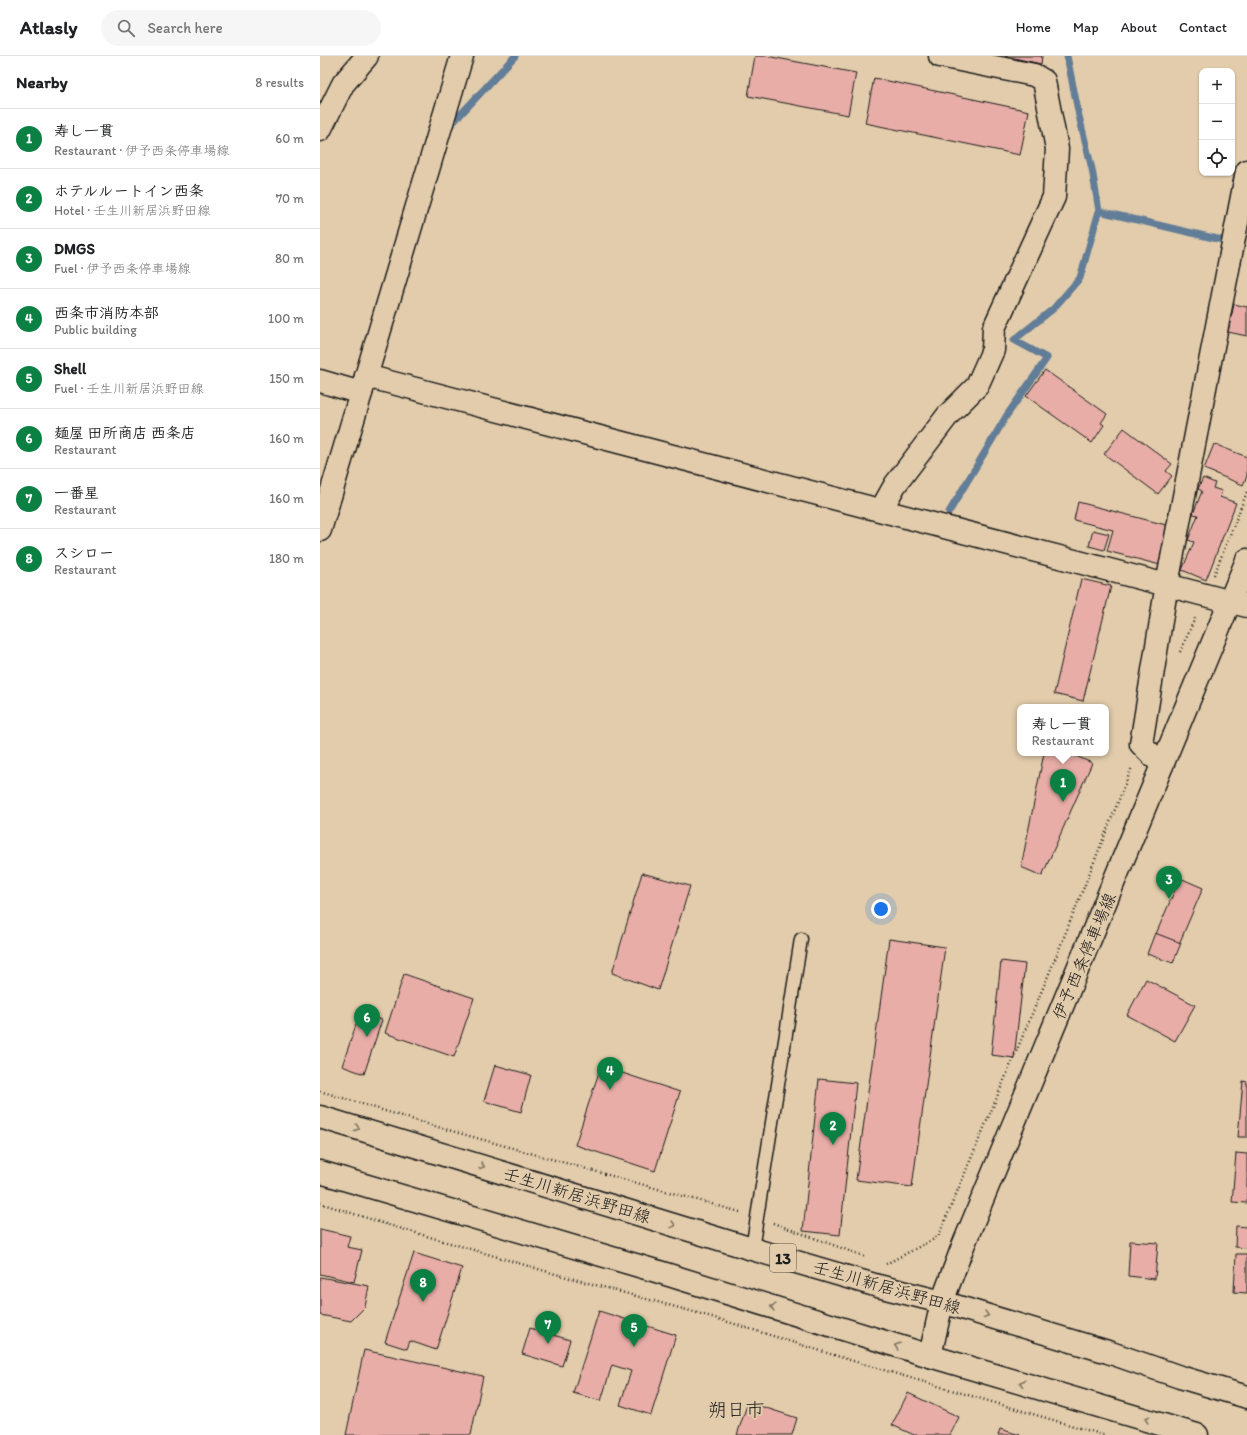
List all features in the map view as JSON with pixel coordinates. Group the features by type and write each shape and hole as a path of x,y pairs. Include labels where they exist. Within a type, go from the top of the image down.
{"main road":[{"path":"320,130 344,84 367,56"},
{"path":"320,530 462,56"},
{"path":"881,510 895,485 948,414 977,386 993,350 994,328 1054,197 1057,149 1044,81 1034,75 940,56"},
{"path":"1162,765 1141,744 1167,584 1243,215 1247,171"},
{"path":"320,381 363,384 881,510 1239,603"},
{"name":"伊予西条停車場線","path":"930,1356 942,1302 963,1246 1162,765 1239,603 1247,560"},
{"name":"壬生川新居浜野田線","path":"320,1117 752,1249 878,1286 942,1302 1108,1352 1180,1377 1247,1397"},
{"path":"320,1172 656,1271 930,1356 1197,1435"}],"lane":[{"path":"752,1249 801,939"}],"path":[{"path":"1177,658 1214,576 1247,492"},
{"path":"879,1262 886,1264 938,1237 1056,957 1141,744"},
{"path":"320,1091 434,1126 758,1217 872,1259"},
{"path":"320,1203 552,1273 712,1317 853,1361 1104,1435"}],"building":[{"path":"755,56 766,56 856,73 848,115 748,96"},
{"path":"1005,56 1042,56 1041,64"},
{"path":"874,78 1029,111 1020,155 865,123"},
{"path":"1234,304 1247,307 1247,336 1228,332"},
{"path":"1045,370 1107,414 1101,423 1104,425 1092,443 1026,396"},
{"path":"1124,428 1172,464 1166,471 1172,476 1158,494 1104,454"},
{"path":"1214,444 1247,457 1247,476 1243,485 1204,469"},
{"path":"1203,478 1215,483 1213,488 1222,491 1220,497 1236,503 1206,580 1182,570 1194,542 1188,540 1198,515 1193,514 1202,491 1198,489"},
{"path":"1078,502 1170,526 1160,565 1107,551 1113,530 1074,520"},
{"path":"1093,530 1109,534 1104,550 1089,546"},
{"path":"1081,579 1111,586 1083,701 1054,694"},
{"path":"1043,756 1076,756 1092,763 1042,876 1021,867"},
{"path":"642,873 690,886 658,990 612,973"},
{"path":"1180,878 1203,888 1179,944 1156,934"},
{"path":"1155,933 1181,943 1173,963 1147,954"},
{"path":"889,939 945,947 912,1187 856,1180"},
{"path":"1001,961 1025,964 1014,1058 991,1055"},
{"path":"404,974 474,998 454,1057 385,1033"},
{"path":"1146,979 1195,1005 1175,1041 1127,1015"},
{"path":"360,1013 382,1020 364,1074 342,1066"},
{"path":"495,1065 531,1075 521,1112 484,1101"},
{"path":"601,1066 680,1092 655,1171 575,1145"},
{"path":"819,1079 856,1083 840,1235 803,1231"},
{"path":"1243,1081 1247,1082 1247,1137 1238,1137"},
{"path":"1236,1153 1247,1154 1247,1203 1232,1202"},
{"path":"1236,1226 1247,1227 1247,1248 1235,1247"},
{"path":"320,1229 350,1236 347,1247 362,1250 354,1282 320,1274"},
{"path":"1130,1241 1158,1243 1155,1279 1128,1276"},
{"path":"414,1253 462,1268 436,1350 410,1341 407,1349 385,1342"},
{"path":"1236,1254 1247,1254 1247,1293 1234,1292"},
{"path":"320,1277 369,1286 365,1307 351,1321 320,1315"},
{"path":"599,1311 676,1335 651,1415 620,1405 631,1371 612,1365 601,1401 573,1393"},
{"path":"530,1328 570,1340 562,1366 522,1354"},
{"path":"364,1350 483,1376 471,1435 346,1435"},
{"path":"908,1393 959,1417 950,1435 914,1435 892,1425"},
{"path":"748,1402 797,1418 792,1435 737,1435"},
{"path":"1000,1429 1020,1435 998,1435"}],"waterway":[{"path":"447,129 515,56"},
{"path":"949,512 1007,415 1047,358 1014,340 1053,309 1080,278 1099,211 1092,169 1079,116 1067,56"},
{"path":"1099,211 1226,241"}],"place":[{"name":"寿し一貫","path":"1063,802"},
{"name":"DMGS","path":"1169,899"},
{"name":"麺屋 田所商店 西条店","path":"367,1037"},
{"name":"西条市消防本部","path":"610,1090"},
{"name":"ホテルルートイン西条","path":"833,1145"},
{"name":"スシロー","path":"423,1302"},
{"name":"一番星","path":"548,1344"},
{"name":"Shell","path":"634,1347"}],"district":[{"name":"朔日市","path":"736,1409"}]}
